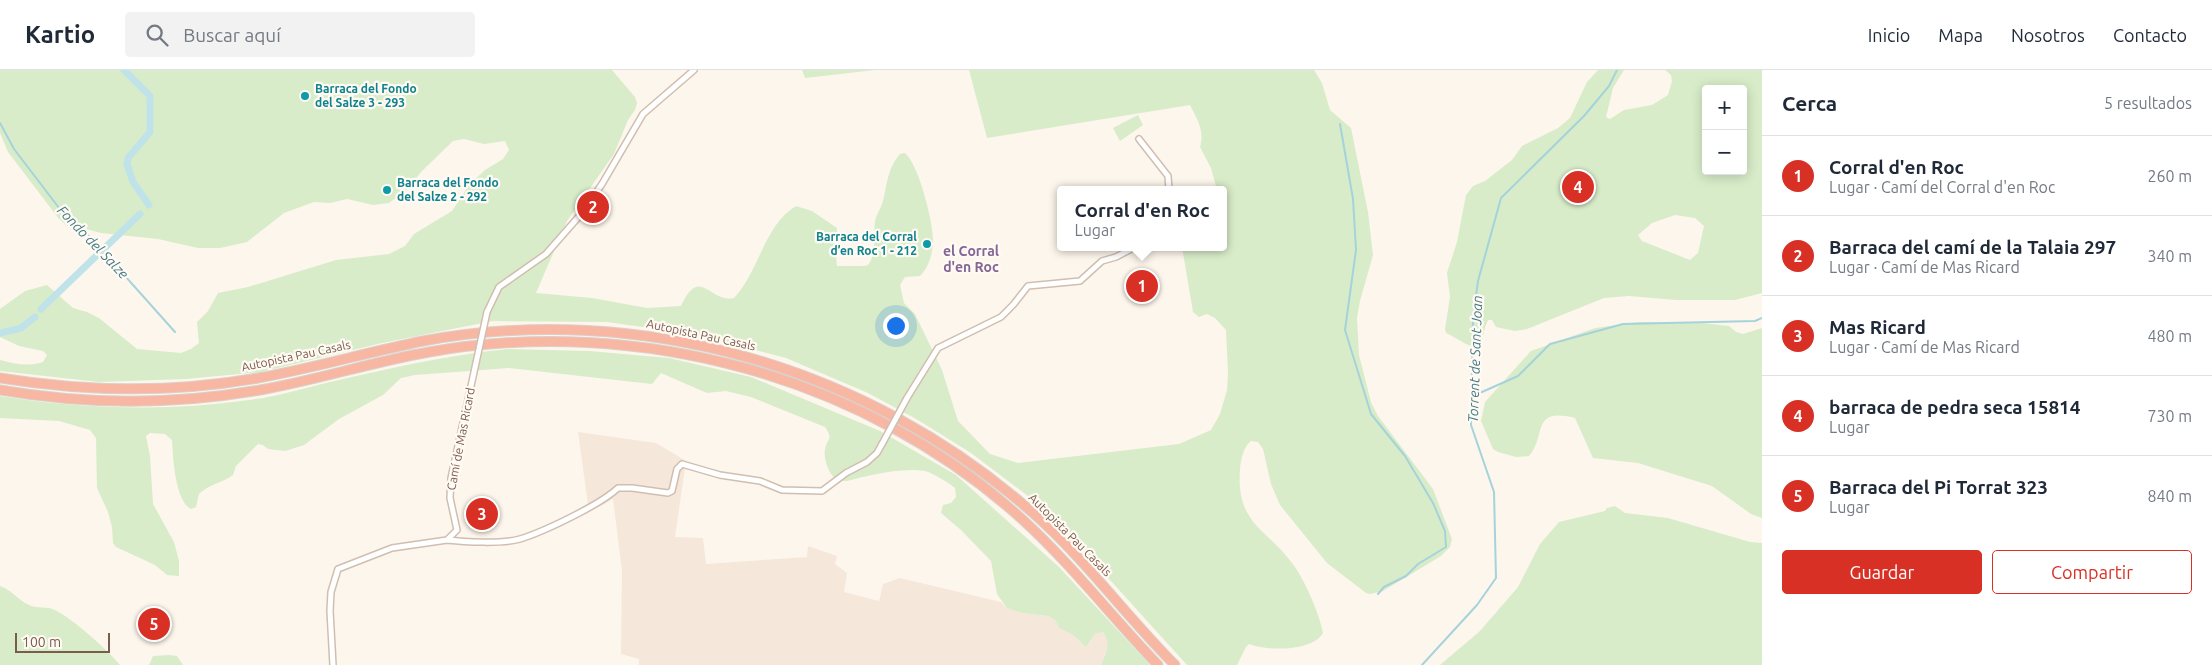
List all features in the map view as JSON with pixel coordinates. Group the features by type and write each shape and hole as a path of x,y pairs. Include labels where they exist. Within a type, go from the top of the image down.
{"highway":[{"name":"Autopista Pau Casals","path":"0,378 94,389 155,389 217,384 260,378 452,336 536,330 593,330 650,336 724,350 798,372 861,399 923,432 950,450 1034,514 1088,568 1174,665"},
{"name":"Autopista Pau Casals","path":"0,390 32,396 88,401 185,400 262,390 427,352 460,347 530,342 613,344 680,353 720,361 794,383 849,406 907,437 969,476 1022,519 1056,552 1158,665"}],"street":[{"name":"Camí de Mas Ricard","path":"447,540 457,530 450,498 451,478 487,312 499,287 546,254 582,212 602,184 643,114 694,70"},
{"path":"1139,139 1168,176 1169,186"},
{"path":"333,665 330,611 331,592 338,569 392,548 447,540 462,542 518,540 586,509 618,488 668,493 672,491 676,469 682,464 720,474 760,481 782,490 822,491 846,474 868,462 876,453 938,348 1001,316 1013,305 1028,286 1080,282 1102,261 1127,251"}],"shaded area":[{"path":"578,432 656,443 686,461 675,537 703,538 706,564 807,557 808,546 837,556 835,564 847,573 844,592 879,601 883,584 900,578 1001,602 1007,608 1022,613 1048,616 1055,620 1059,628 1073,635 1086,647 1095,634 1103,632 1108,639 1108,647 1101,665 639,665 639,659 621,654 622,571 613,499 589,512"}],"green space":[{"path":"0,70 612,70 635,97 637,103 635,110 628,120 614,154 567,221 536,293 592,298 647,308 681,306 694,288 700,287 706,288 718,296 734,298 750,275 776,225 785,214 796,206 812,211 837,228 837,266 868,265 874,250 874,227 883,201 890,170 900,154 905,153 910,159 920,181 928,208 933,240 930,260 926,268 920,276 905,277 900,285 904,303 915,314 942,370 958,421 990,454 1018,463 1179,444 1211,430 1220,414 1227,390 1226,330 1215,318 1207,314 1199,317 1193,312 1183,251 1227,251 1227,186 1216,186 1211,168 1200,147 1201,130 1190,105 987,138 969,70 1314,70 1322,83 1330,110 1351,128 1368,212 1373,255 1357,318 1359,355 1371,402 1378,416 1433,489 1452,539 1450,547 1441,556 1383,591 1366,593 1327,563 1280,505 1271,484 1263,449 1258,442 1251,441 1244,450 1240,465 1240,487 1243,502 1254,523 1282,551 1302,578 1311,597 1323,633 1309,644 1299,647 1277,649 1249,644 1237,665 1187,665 1091,559 1028,496 971,453 918,420 868,393 786,358 699,335 607,322 493,321 382,343 261,372 186,379 99,382 0,371 0,360 27,365 43,362 47,355 43,351 19,346 0,337 0,309 25,291 47,285 73,308 99,318 137,349 181,353 199,343 197,322 208,311 218,293 248,287 336,260 389,254 405,246 414,234 452,211 469,185 485,170 503,159 509,150 505,141 484,144 464,139 453,141 422,171 405,191 389,203 373,205 347,199 330,203 314,202 284,213 247,242 220,248 198,248 158,239 70,228 59,219 8,152 0,133"},
{"path":"802,70 875,70 805,78"},
{"path":"1598,70 1624,70 1613,88 1606,117 1610,119 1624,110 1652,105 1668,95 1672,81 1671,75 1665,70 1762,70 1762,293 1735,300 1676,300 1629,296 1604,298 1527,329 1515,331 1496,327 1492,320 1488,320 1481,345 1478,347 1466,344 1446,333 1450,297 1447,273 1457,242 1466,195 1473,186 1485,181 1512,160 1522,146 1558,128 1570,118 1587,82","holes":["1675,215 1695,218 1704,226 1698,253 1690,260 1642,241 1638,235 1652,223"]},
{"path":"1138,115 1143,125 1120,141 1113,128"},
{"path":"1639,322 1702,323 1729,326 1736,332 1743,334 1762,328 1762,518 1751,514 1712,486 1638,463 1593,458 1575,418 1551,416 1545,420 1529,456 1516,457 1493,449 1481,421 1485,402 1531,351 1595,328"},
{"path":"508,349 589,351 669,358 751,377 880,431 956,475 1059,567 1150,665 1101,665 1108,644 1103,632 1095,634 1086,647 1073,635 1059,628 1055,620 1048,616 1022,613 1007,608 997,594 991,561 961,530 941,513 943,505 951,503 956,497 955,488 941,478 925,471 910,470 846,481 836,480 829,470 826,461 825,449 829,437 825,427 751,397 726,391 707,393 661,373 652,384 509,368 415,375 401,378 383,395 339,419 304,445 285,451 268,449 258,444 236,466 233,475 199,494 196,507 191,509 181,497 178,488 172,440 165,434 150,433 146,436 150,456 153,504 174,542 179,561 179,576 167,575 155,565 116,547 113,543 112,527 108,512 97,488 96,438 90,430 59,421 0,418 0,396 93,406 156,407 218,404 268,397 417,363"},
{"path":"1615,506 1625,513 1668,518 1750,542 1762,543 1762,665 1440,665 1480,631 1518,587 1540,544 1559,522 1605,511 1607,508"},
{"path":"0,586 29,605 52,609 62,614 89,635 120,665 0,665"},
{"path":"153,656 177,656 183,665 149,665"}],"waterway":[{"path":"124,70 150,96 150,132 128,158 127,164 133,182 149,205"},
{"name":"Torrent de Sant Joan","path":"1422,665 1477,605 1496,578 1494,492 1471,425 1473,318 1478,281 1501,198 1584,116 1609,86 1617,70"},
{"name":"Fondo del Salze","path":"0,123 14,149 69,221 92,239 175,332"},
{"path":"1340,124 1353,199 1356,250 1345,330 1371,414 1405,456 1433,503 1445,531 1446,547 1418,564 1406,576 1384,587 1378,594"},
{"path":"41,309 140,214"},
{"path":"0,333 21,328 35,317"},
{"path":"1473,396 1518,376 1550,344 1623,324 1755,321 1762,318"}],"place":[{"name":"Barraca del Fondo del Salze 3 - 293","path":"305,96"},
{"name":"barraca de pedra seca 15814","path":"1578,187"},
{"name":"Barraca del Fondo del Salze 2 - 292","path":"387,190"},
{"name":"Barraca del camí de la Talaia 297","path":"593,207"},
{"name":"Barraca del Corral d’en Roc 1 - 212","path":"927,244"},
{"name":"Corral d'en Roc","path":"1142,286"},
{"name":"Mas Ricard","path":"482,514"},
{"name":"Barraca del Pi Torrat 323","path":"154,624"}],"district":[{"name":"el Corral d'en Roc","path":"971,260"}]}
